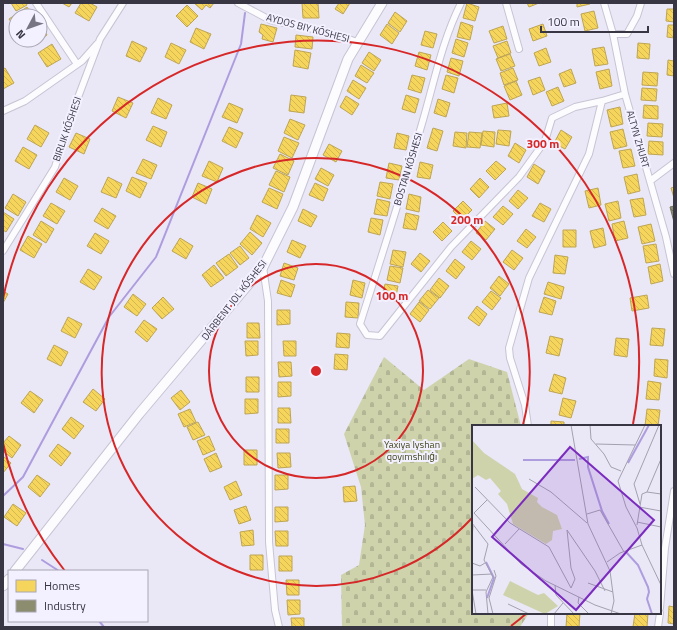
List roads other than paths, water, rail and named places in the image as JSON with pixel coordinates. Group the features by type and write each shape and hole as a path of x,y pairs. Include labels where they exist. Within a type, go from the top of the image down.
{"main road":[{"name":"DÁRBENT JOL KÓSHESI","path":"17,570 139,414 263,267 293,207 348,59 382,3"}],"street":[{"path":"36,3 77,64"},
{"name":"BIRLIK KÓSHESI","path":"3,251 55,167 70,116 100,40 123,3"},
{"name":"AYDOS BIY KÓSHESI","path":"238,3 270,20 332,33 357,42"},
{"name":"BOSTAN KÓSHESI","path":"461,3 451,22 438,62 422,125 360,324 367,335 380,336 451,247 519,177 545,141 552,118 575,106 602,101"},
{"path":"506,3 519,49"},
{"name":"ALTYN ZHURT","path":"604,3 613,34 625,94 666,237 674,274"},
{"path":"613,34 627,34 637,16 641,3"},
{"path":"3,111 25,101 82,61 100,40"},
{"path":"528,425 525,405 510,358 509,348 529,278 589,154 602,101 625,94"},
{"path":"650,181 674,163"},
{"path":"263,267 268,300 268,542 275,610 279,627"},
{"path":"661,588 663,548 674,491"},
{"path":"551,614 551,627"},
{"path":"658,627 660,614"}],"waterway":[{"path":"3,496 23,477 109,317 156,257 241,44 245,13"},
{"path":"3,544 23,549"},
{"path":"42,560 57,570"},
{"path":"100,622 104,627"}],"park label":[{"name":"Yaxiya Iyshan qoyımshılıǵı","path":"412,450"}]}
